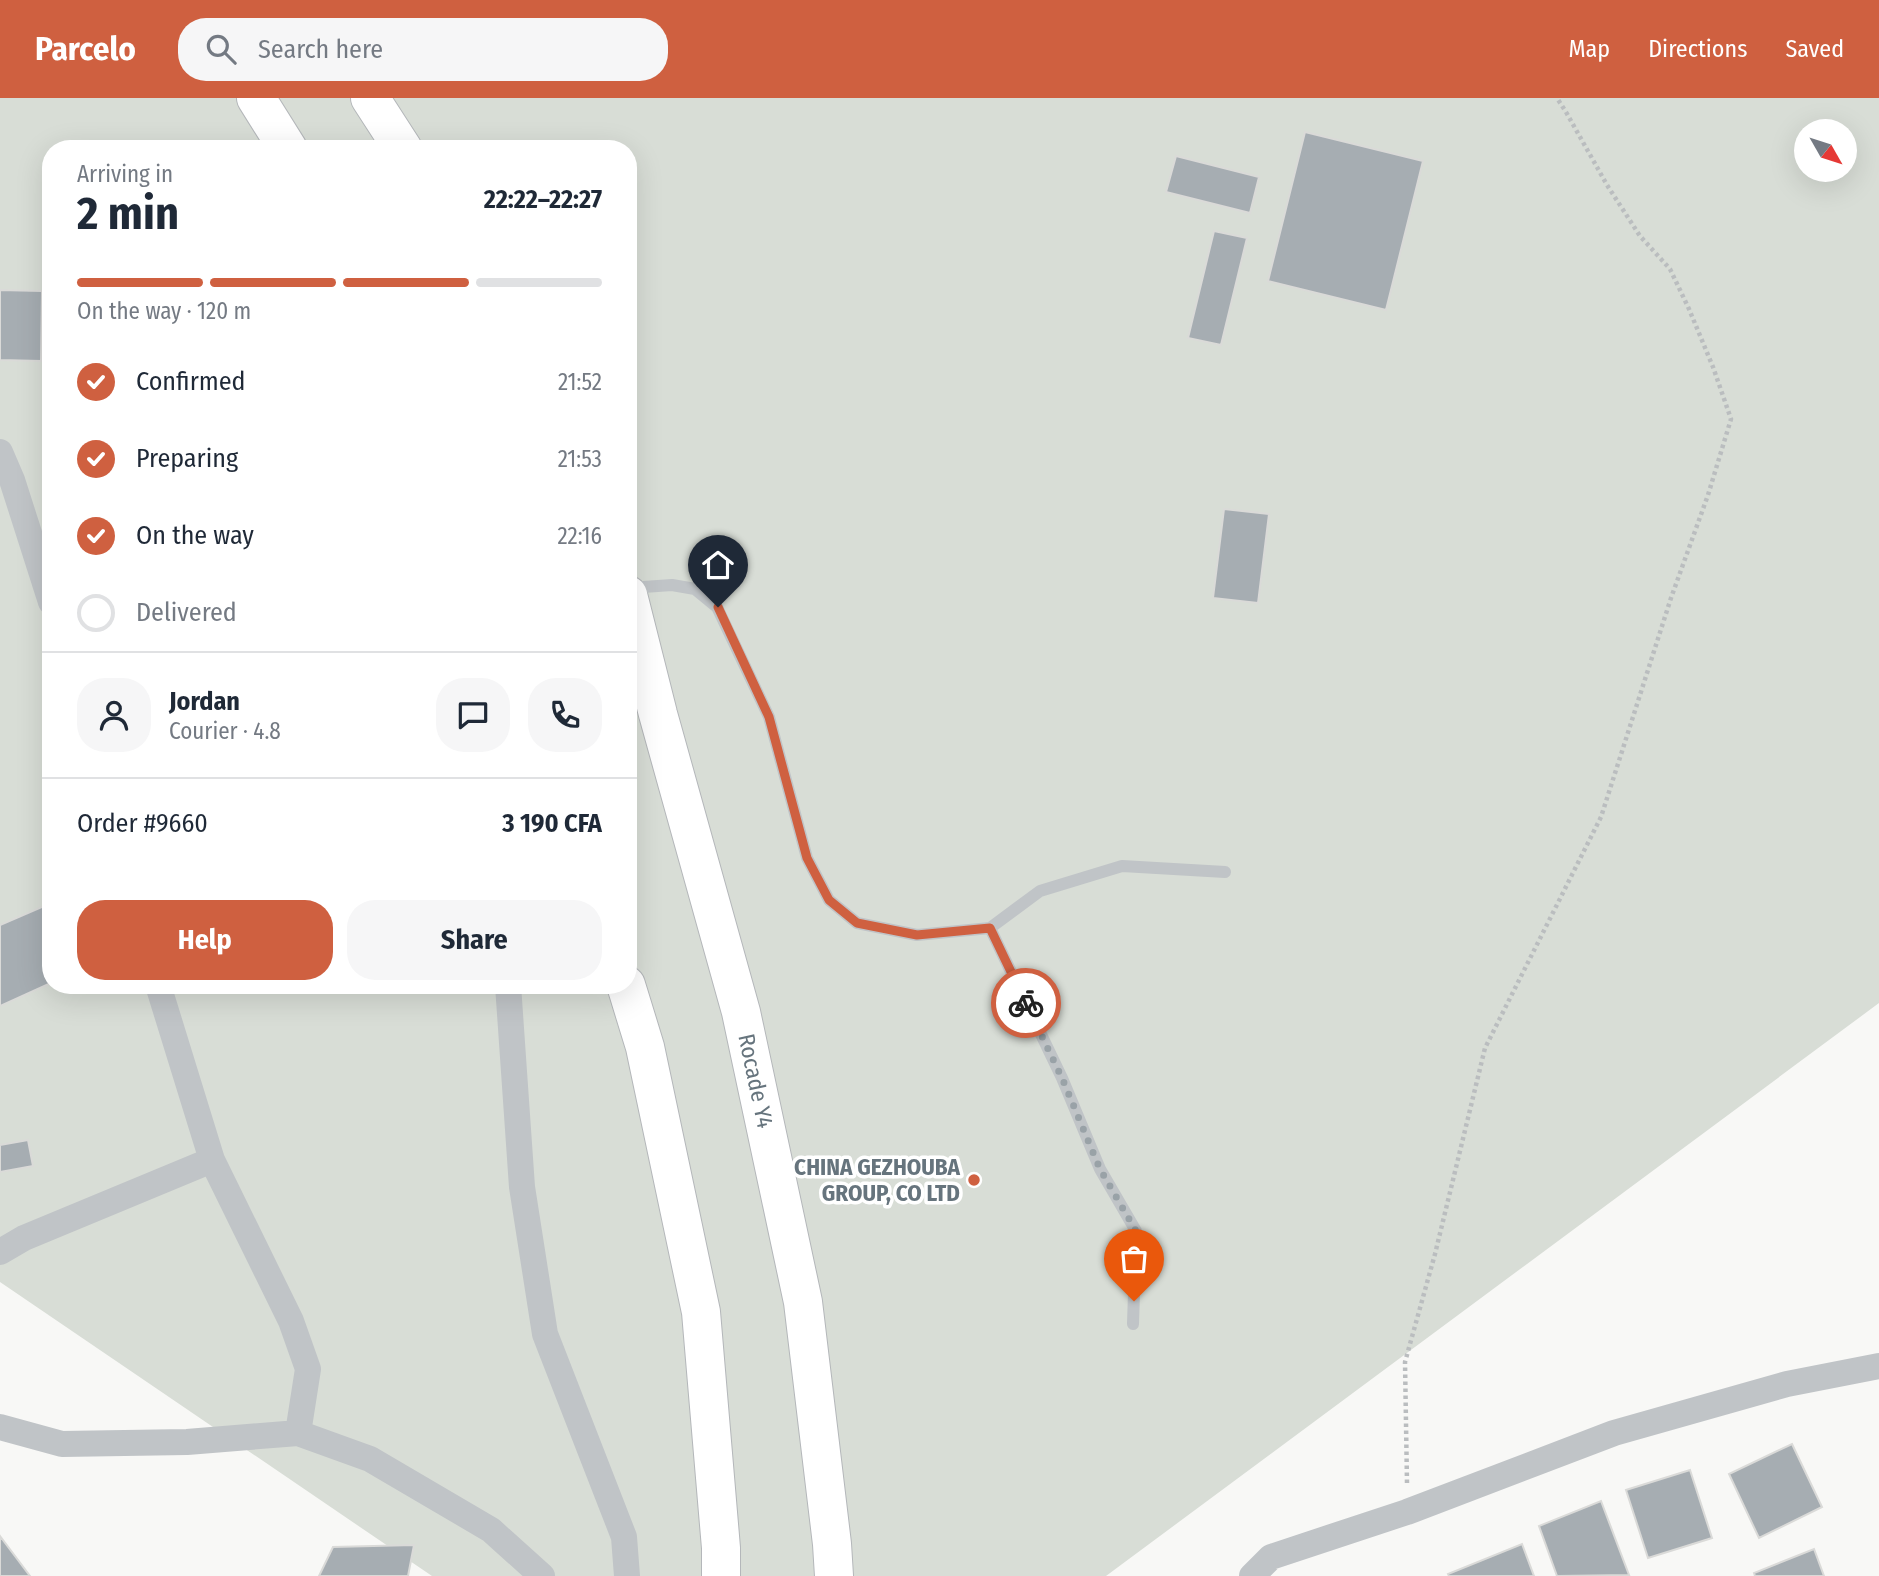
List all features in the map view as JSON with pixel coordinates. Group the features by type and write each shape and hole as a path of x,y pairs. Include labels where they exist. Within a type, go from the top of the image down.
{"highway":[{"path":"256,98 282,140"},
{"path":"370,98 397,140"},
{"name":"Rocade Y4","path":"637,631 741,1012 803,1302 834,1576"},
{"path":"629,994 645,1047 701,1312 721,1548 721,1576"}],"street":[{"path":"0,452 12,480 42,574"},
{"path":"161,994 212,1160 291,1321 307,1369 298,1433"},
{"path":"509,994 522,1187 545,1334 624,1537 627,1576"},
{"path":"0,1252 24,1238 212,1160"},
{"path":"1252,1576 1271,1557 1407,1512 1614,1433 1787,1384 1879,1366"},
{"path":"0,1427 62,1444 187,1442 298,1433 370,1459 491,1530 542,1576"}],"lane":[{"path":"637,587 672,585 695,589 718,607 769,717 807,858 829,900 857,923 917,935 990,928 1040,891 1122,866 1225,872"},
{"path":"990,928 1062,1078 1100,1169 1136,1231 1133,1324"}],"path":[{"path":"1407,1512 1405,1362 1435,1254 1485,1048 1601,817 1731,419 1713,367 1670,269 1640,236 1556,98"}],"shaded area":[{"path":"0,98 1879,98 1879,1003 1106,1576 432,1576 0,1282"}],"building":[{"path":"1305,132 1423,161 1386,310 1268,281"},
{"path":"1176,156 1259,177 1250,213 1166,192"},
{"path":"1214,231 1247,238 1221,345 1188,338"},
{"path":"0,290 42,291 41,361 0,360"},
{"path":"1224,509 1269,514 1258,603 1213,598"},
{"path":"42,907 42,987 0,1006 0,925"},
{"path":"28,1140 33,1166 0,1172 0,1145"},
{"path":"1792,1444 1822,1507 1759,1538 1729,1474"},
{"path":"1690,1470 1712,1538 1648,1558 1626,1490"},
{"path":"1601,1501 1629,1575 1557,1576 1539,1526"},
{"path":"0,1536 30,1576 0,1576"},
{"path":"1522,1544 1534,1576 1448,1574"},
{"path":"414,1545 408,1576 319,1576 333,1547"},
{"path":"1814,1549 1824,1576 1755,1576 1754,1573"}],"way so far":[{"path":"1026,1003 1062,1078 1100,1169 1136,1231 1134,1301"}],"place":[{"name":"CHINA GEZHOUBA GROUP, CO LTD","path":"974,1180"}],"route":[{"path":"718,607 769,717 807,858 829,900 857,923 917,935 990,928 1026,1003"}]}
